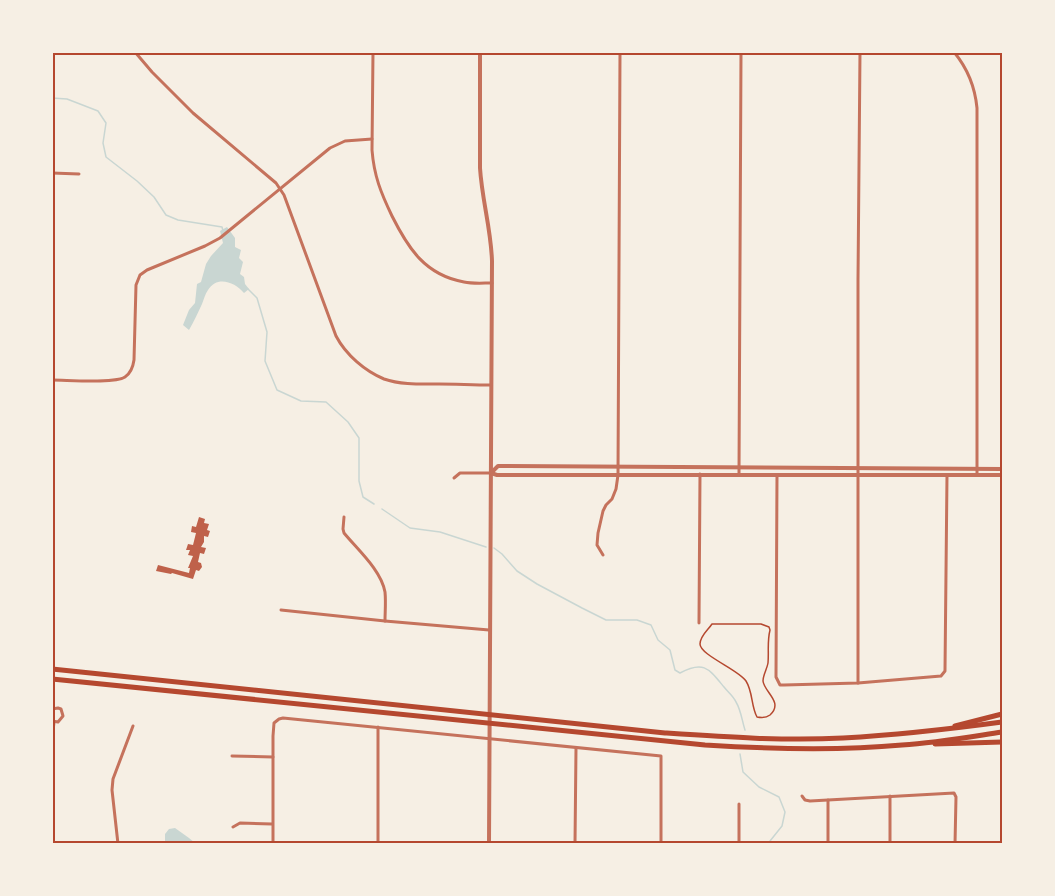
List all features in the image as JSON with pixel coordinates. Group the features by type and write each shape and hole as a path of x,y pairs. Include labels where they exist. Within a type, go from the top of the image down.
{"highway":[{"path":"52,669 665,733 724,737 842,738 1002,722"},
{"path":"52,679 705,745 811,748 1002,742"},
{"path":"947,729 1002,714"},
{"path":"911,745 1002,732"}],"street":[{"path":"135,52 158,79 193,113 280,188 336,336 354,359 373,373 396,382 490,385"},
{"path":"373,52 373,165 378,186 400,231 414,254 430,268 449,278 465,282 492,283"},
{"path":"480,52 480,168 491,238 492,283 489,843"},
{"path":"603,555 597,545 598,533 603,511 616,489 618,475 620,52"},
{"path":"739,474 741,52"},
{"path":"858,683 860,52"},
{"path":"954,52 967,70 977,108 977,475"},
{"path":"52,380 113,380 125,377 130,372 134,360 136,285 140,275 220,238 323,152 354,139 372,139"},
{"path":"52,173 79,174"},
{"path":"490,473 498,466 1002,469"},
{"path":"798,468 798,475"},
{"path":"917,468 917,475"},
{"path":"453,478 460,473 508,475 1002,475"},
{"path":"699,622 700,474"},
{"path":"777,475 776,677 780,685 858,683 941,676 945,671 947,475"},
{"path":"345,517 344,533 375,569 383,585 386,602 385,621"},
{"path":"281,610 489,630"},
{"path":"52,709 57,708 63,712 61,720 53,721 52,740"},
{"path":"273,843 274,723 283,718 661,756 661,843"},
{"path":"118,843 112,790 113,779 133,726"},
{"path":"378,727 378,843"},
{"path":"575,843 576,748"},
{"path":"232,756 273,757"},
{"path":"1002,762 1002,825"},
{"path":"802,796 805,800 810,801 954,793 955,843"},
{"path":"890,796 890,843"},
{"path":"828,800 828,843"},
{"path":"739,804 739,843"},
{"path":"232,827 240,823 273,824"}],"path":[{"path":"712,624 761,624 769,627 768,662 763,680 765,688 771,694 775,703 773,712 768,717 757,717 749,688 743,678 701,647 702,636 712,624"}],"shaded area":[{"path":"227,227 235,238 235,247 241,250 239,258 243,262 240,274 244,277 249,289 244,293 231,283 221,281 212,285 189,330 183,325 189,310 195,303 197,284 201,282 211,256 223,243 220,231"},
{"path":"175,828 195,843 165,843 165,834 169,829"}],"building":[{"path":"199,517 205,519 204,523 209,524 207,530 210,531 208,537 204,536 201,547 206,548 204,554 200,553 198,562 202,567 199,571 196,570 193,579 156,571 158,565 189,573 190,568 188,568 193,556 188,555 190,550 186,550 188,544 193,545 196,533 191,532 192,526 196,527"}],"waterway":[{"path":"52,98 67,99 98,111 106,123 103,143 106,157 154,197 166,215 178,220 222,227 223,231"},
{"path":"248,289 257,298 267,332 265,361 277,390 301,401 326,402 348,422 359,438 359,481 363,497 374,504"},
{"path":"382,509 410,528 440,532 486,547"},
{"path":"494,548 517,571 537,584 606,620 637,620 651,625 658,640 670,650 675,670 680,673 701,667 714,675 735,700 745,730"},
{"path":"740,754 743,772 759,787 779,797 785,812 782,826 769,844"}]}
